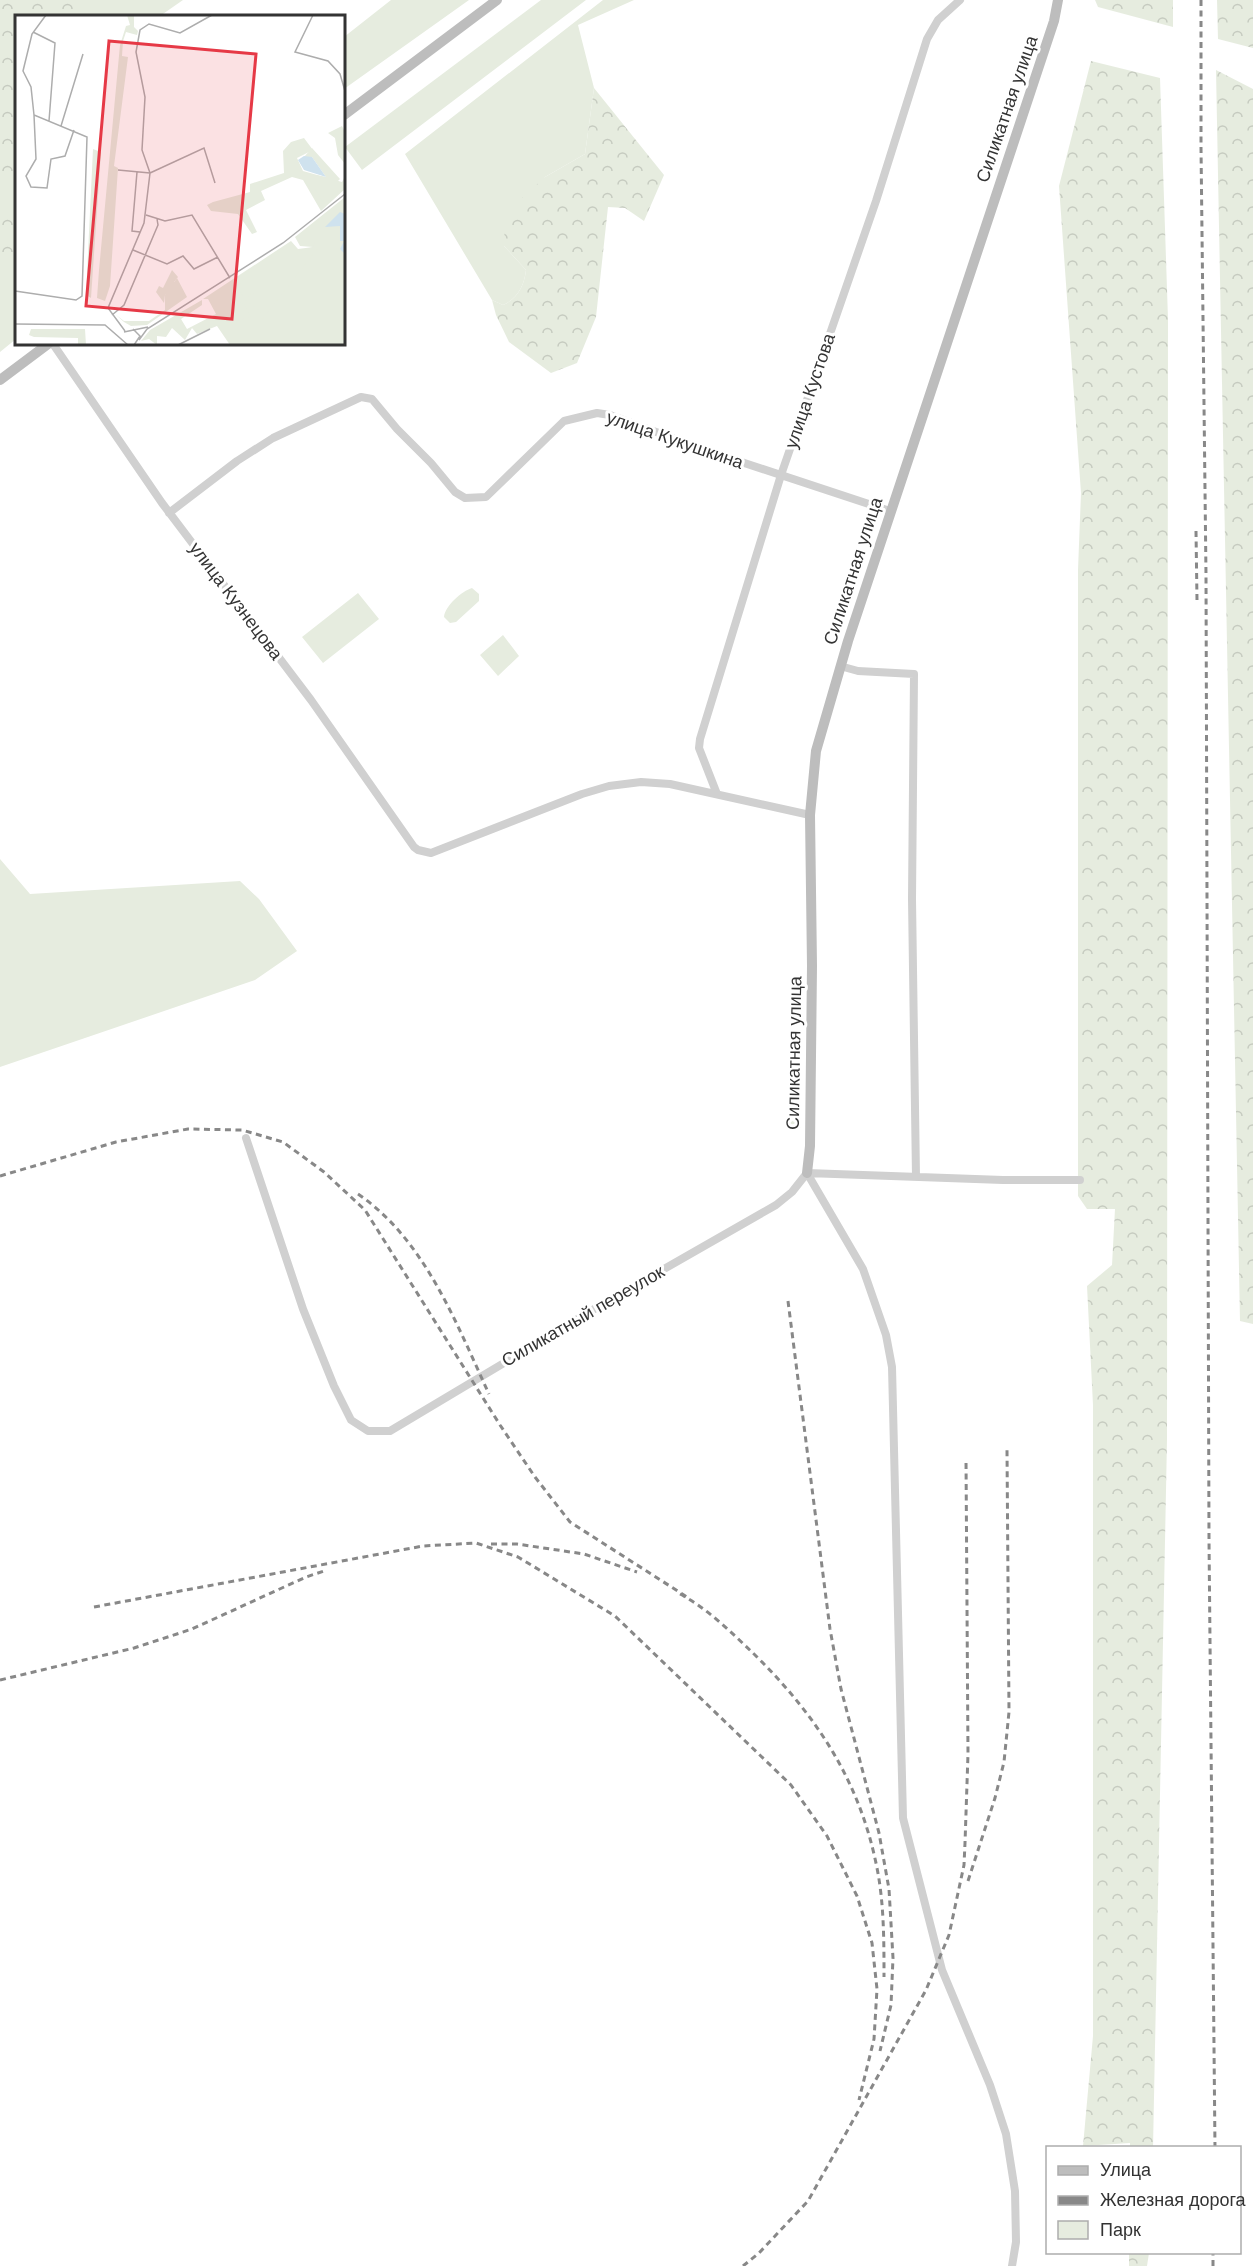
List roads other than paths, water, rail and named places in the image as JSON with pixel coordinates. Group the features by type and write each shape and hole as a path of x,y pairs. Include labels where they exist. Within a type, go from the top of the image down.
{"street":[{"path":"345,114 497,0"},
{"name":"улица Кустова","path":"717,794 699,748 700,739 782,476 876,201 927,39 938,20 960,0"},
{"name":"Силикатная улица","path":"807,1173 810,1146 812,966 810,815 816,751 840,666 1054,21 1058,0"},
{"path":"0,380 47,345"},
{"name":"улица Кузнецова","path":"54,345 169,513 311,700 414,847 424,852 438,851 582,794 609,786 641,782 669,784 717,794"},
{"name":"улица Кукушкина","path":"169,513 237,461 273,438 361,397 372,399 455,492 465,498 486,497 564,421 597,413 610,415 890,512"},
{"path":"840,666 858,671 914,674 912,899 916,1177"},
{"path":"717,794 810,815"},
{"name":"Силикатный переулок","path":"246,1138 303,1309 334,1386 351,1420 368,1431 390,1431 776,1204 792,1192 807,1173"},
{"path":"807,1173 1080,1180"},
{"path":"807,1173 863,1269 886,1335 892,1367 903,1818 942,1970 990,2085 1006,2134 1016,2191 1016,2242 1012,2266"}],"railway":[{"path":"1201,0 1206,575 1209,1539 1215,2146"},
{"path":"1196,531 1197,600"},
{"path":"0,1176 116,1142 188,1129 242,1130 283,1142 324,1172 365,1210 500,1425 535,1477 570,1522 687,1597"},
{"path":"358,1194 382,1213 420,1259 451,1312 489,1394"},
{"path":"788,1301 830,1629 841,1689 879,1833 889,1889 893,1958 891,2005 880,2051"},
{"path":"968,1881 995,1798 1004,1762 1009,1712 1007,1449"},
{"path":"743,2266 759,2253 808,2201 926,1990 949,1935 964,1865 965,1843 968,1754 966,1459"},
{"path":"94,1607 423,1546 476,1543 518,1557 615,1616 791,1785 827,1836 857,1896 872,1943 877,1989 874,2039 859,2100"},
{"path":"491,1544 517,1544 584,1554 637,1572"},
{"path":"0,1680 134,1648 192,1629 324,1571"},
{"path":"680,1594 719,1621 776,1677 816,1726 847,1778 859,1806 877,1868 884,1936 884,1977"},
{"path":"1213,2254 1213,2266"}]}
